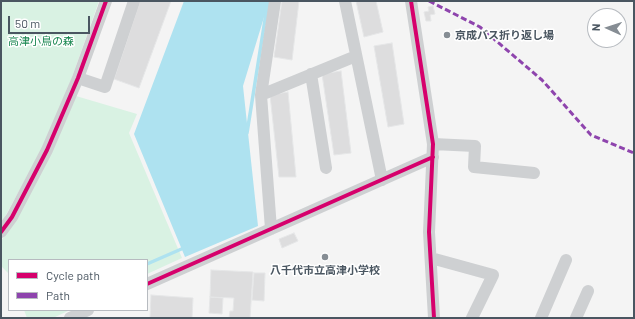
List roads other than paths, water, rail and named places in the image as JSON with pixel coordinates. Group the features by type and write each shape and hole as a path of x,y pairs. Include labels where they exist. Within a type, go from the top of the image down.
{"street":[{"path":"1,232 12,217 47,150 78,78 106,1"},
{"path":"78,78 105,87 134,1"},
{"path":"271,229 261,95 275,1"},
{"path":"345,1 382,180"},
{"path":"411,1 433,144 429,232 434,318"},
{"path":"261,95 356,56"},
{"path":"311,74 326,168"},
{"path":"433,144 475,146 474,167 534,172"},
{"path":"148,284 433,157"},
{"path":"431,258 493,275 472,318"},
{"path":"541,318 566,260"},
{"path":"576,318 588,291"},
{"path":"70,318 86,311"}],"water":[{"path":"184,1 269,1 243,86 258,226 185,257 134,134"}],"waterway":[{"path":"247,133 268,1"},
{"path":"148,264 186,247"}],"place":[{"name":"京成バス折り返し場","path":"447,35"},
{"name":"八千代市立高津小学校","path":"325,257"}],"park label":[{"name":"高津小鳥の森","path":"41,41"}]}
